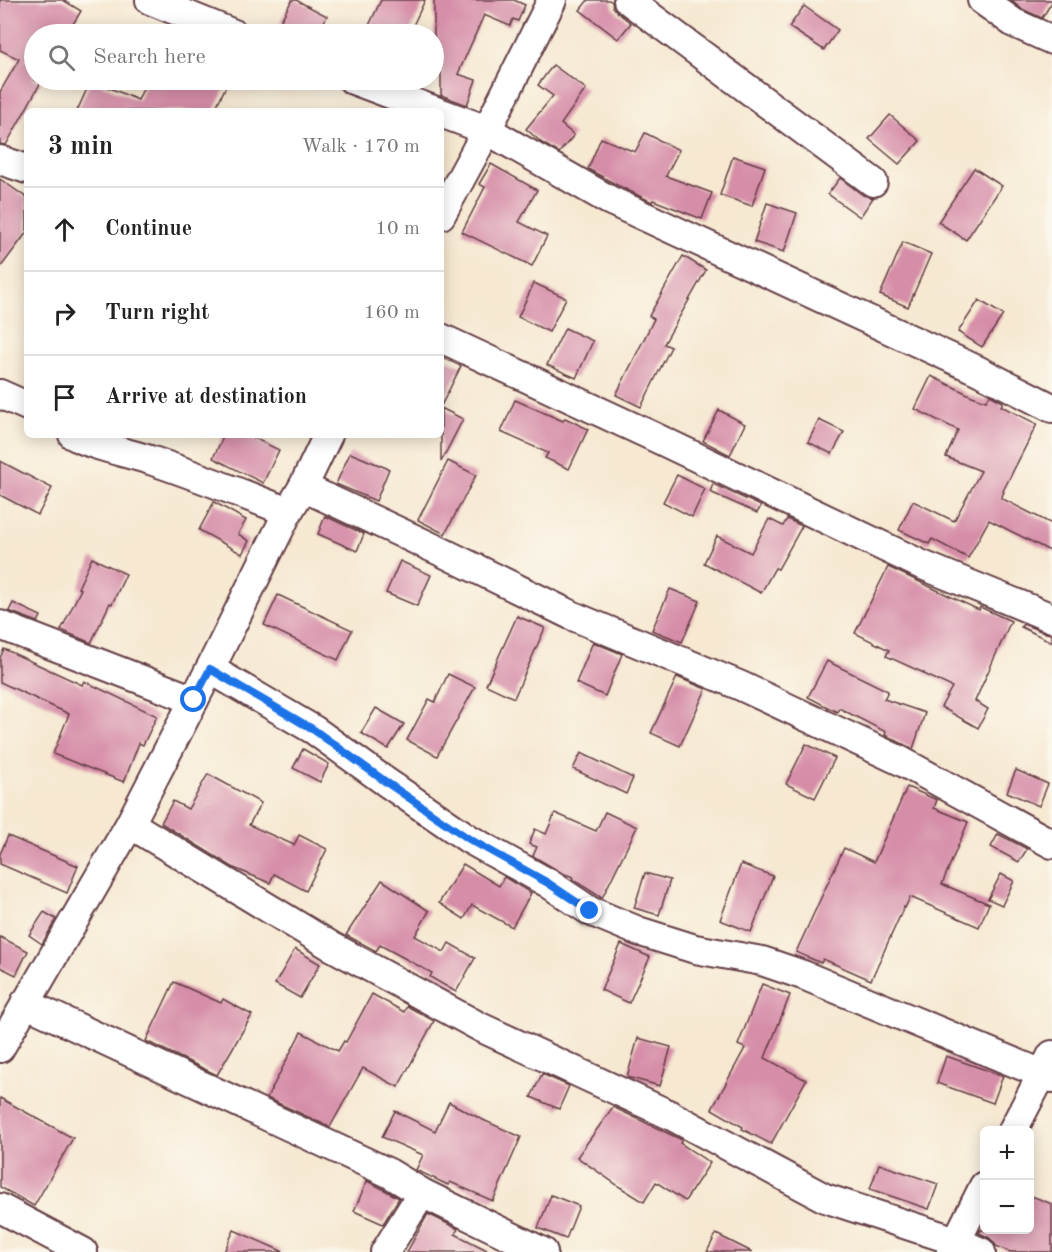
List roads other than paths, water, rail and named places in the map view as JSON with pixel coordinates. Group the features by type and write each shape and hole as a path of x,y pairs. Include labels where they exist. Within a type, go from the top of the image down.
{"street":[{"path":"150,0 209,24"},
{"path":"444,209 487,130 552,0"},
{"path":"628,0 873,182"},
{"path":"982,0 1014,23 1052,40"},
{"path":"380,90 428,108"},
{"path":"444,114 487,130 609,200 977,370 1052,408"},
{"path":"0,160 24,168"},
{"path":"444,339 920,564 1052,618"},
{"path":"0,394 24,405"},
{"path":"80,438 188,472 288,512"},
{"path":"0,1048 130,824 327,438"},
{"path":"303,487 573,616 741,686 901,761 1052,844"},
{"path":"0,625 194,700"},
{"path":"210,669 314,730 469,839 548,883 590,911 638,931 696,949 762,961 803,975 1049,1069 1016,1126"},
{"path":"130,824 331,946 480,1027 670,1115 825,1198 963,1248 980,1198"},
{"path":"25,1003 389,1173 422,1193 543,1252"},
{"path":"385,1252 422,1193"},
{"path":"0,1208 83,1252"}]}
